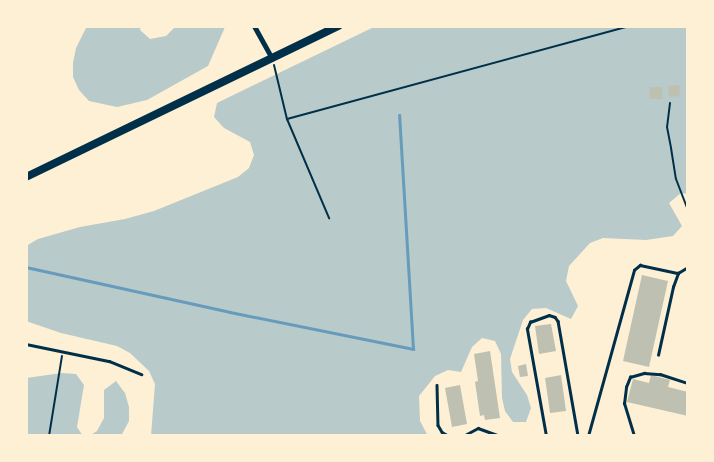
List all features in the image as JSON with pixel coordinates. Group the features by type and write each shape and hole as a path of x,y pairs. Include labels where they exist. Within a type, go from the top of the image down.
{"main road":[{"path":"26,176 338,26"}],"street":[{"path":"254,26 272,58"}],"lane":[{"path":"588,436 634,270 640,265 678,274"},
{"path":"658,355 673,287 678,274 688,266"},
{"path":"546,436 527,329 530,322 549,315 555,317 558,321 578,436"},
{"path":"26,344 109,361 141,374"},
{"path":"634,436 624,404 626,387 630,377 644,373 660,374 688,383"},
{"path":"437,385 438,425 442,432 449,436"},
{"path":"462,436 478,428 500,436"}],"path":[{"path":"287,119 630,26"},
{"path":"272,58 287,119 329,218"},
{"path":"670,103 667,127 676,178 688,211"},
{"path":"49,436 62,351"}],"shaded area":[{"path":"87,26 141,26 140,30 150,39 166,36 176,26 225,27 208,66 147,100 117,107 89,101 79,90 73,77 76,48"},
{"path":"376,26 688,26 688,194 681,193 669,203 682,226 673,236 646,240 603,238 590,243 569,266 566,281 578,306 571,319 546,308 532,309 523,320 510,359 512,372 527,395 531,408 526,422 513,422 505,411 502,398 501,354 495,341 482,338 472,347 461,372 448,370 435,376 419,396 420,421 428,436 151,436 155,384 149,371 130,353 117,346 61,333 26,321 26,246 38,239 80,227 125,219 154,211 238,177 249,168 254,155 250,142 224,128 214,117 217,103"},
{"path":"62,373 76,374 84,385 77,427 83,436 26,436 26,378"},
{"path":"116,381 125,393 129,407 129,421 121,436 89,436 97,431 104,418 104,390"}],"building":[{"path":"679,85 680,96 669,97 668,86"},
{"path":"649,87 662,87 663,99 650,99"},
{"path":"642,275 668,281 649,367 623,361"},
{"path":"551,324 556,351 539,354 535,326"},
{"path":"490,351 500,418 485,420 484,415 480,416 475,382 478,381 474,354"},
{"path":"526,364 528,376 520,377 518,366"},
{"path":"561,375 566,411 550,413 545,378"},
{"path":"651,375 670,380 668,387 688,392 688,416 627,402 633,379 649,383"},
{"path":"460,385 467,424 452,427 445,388"}],"waterway":[{"path":"26,267 230,312 413,349 399,115"}]}
